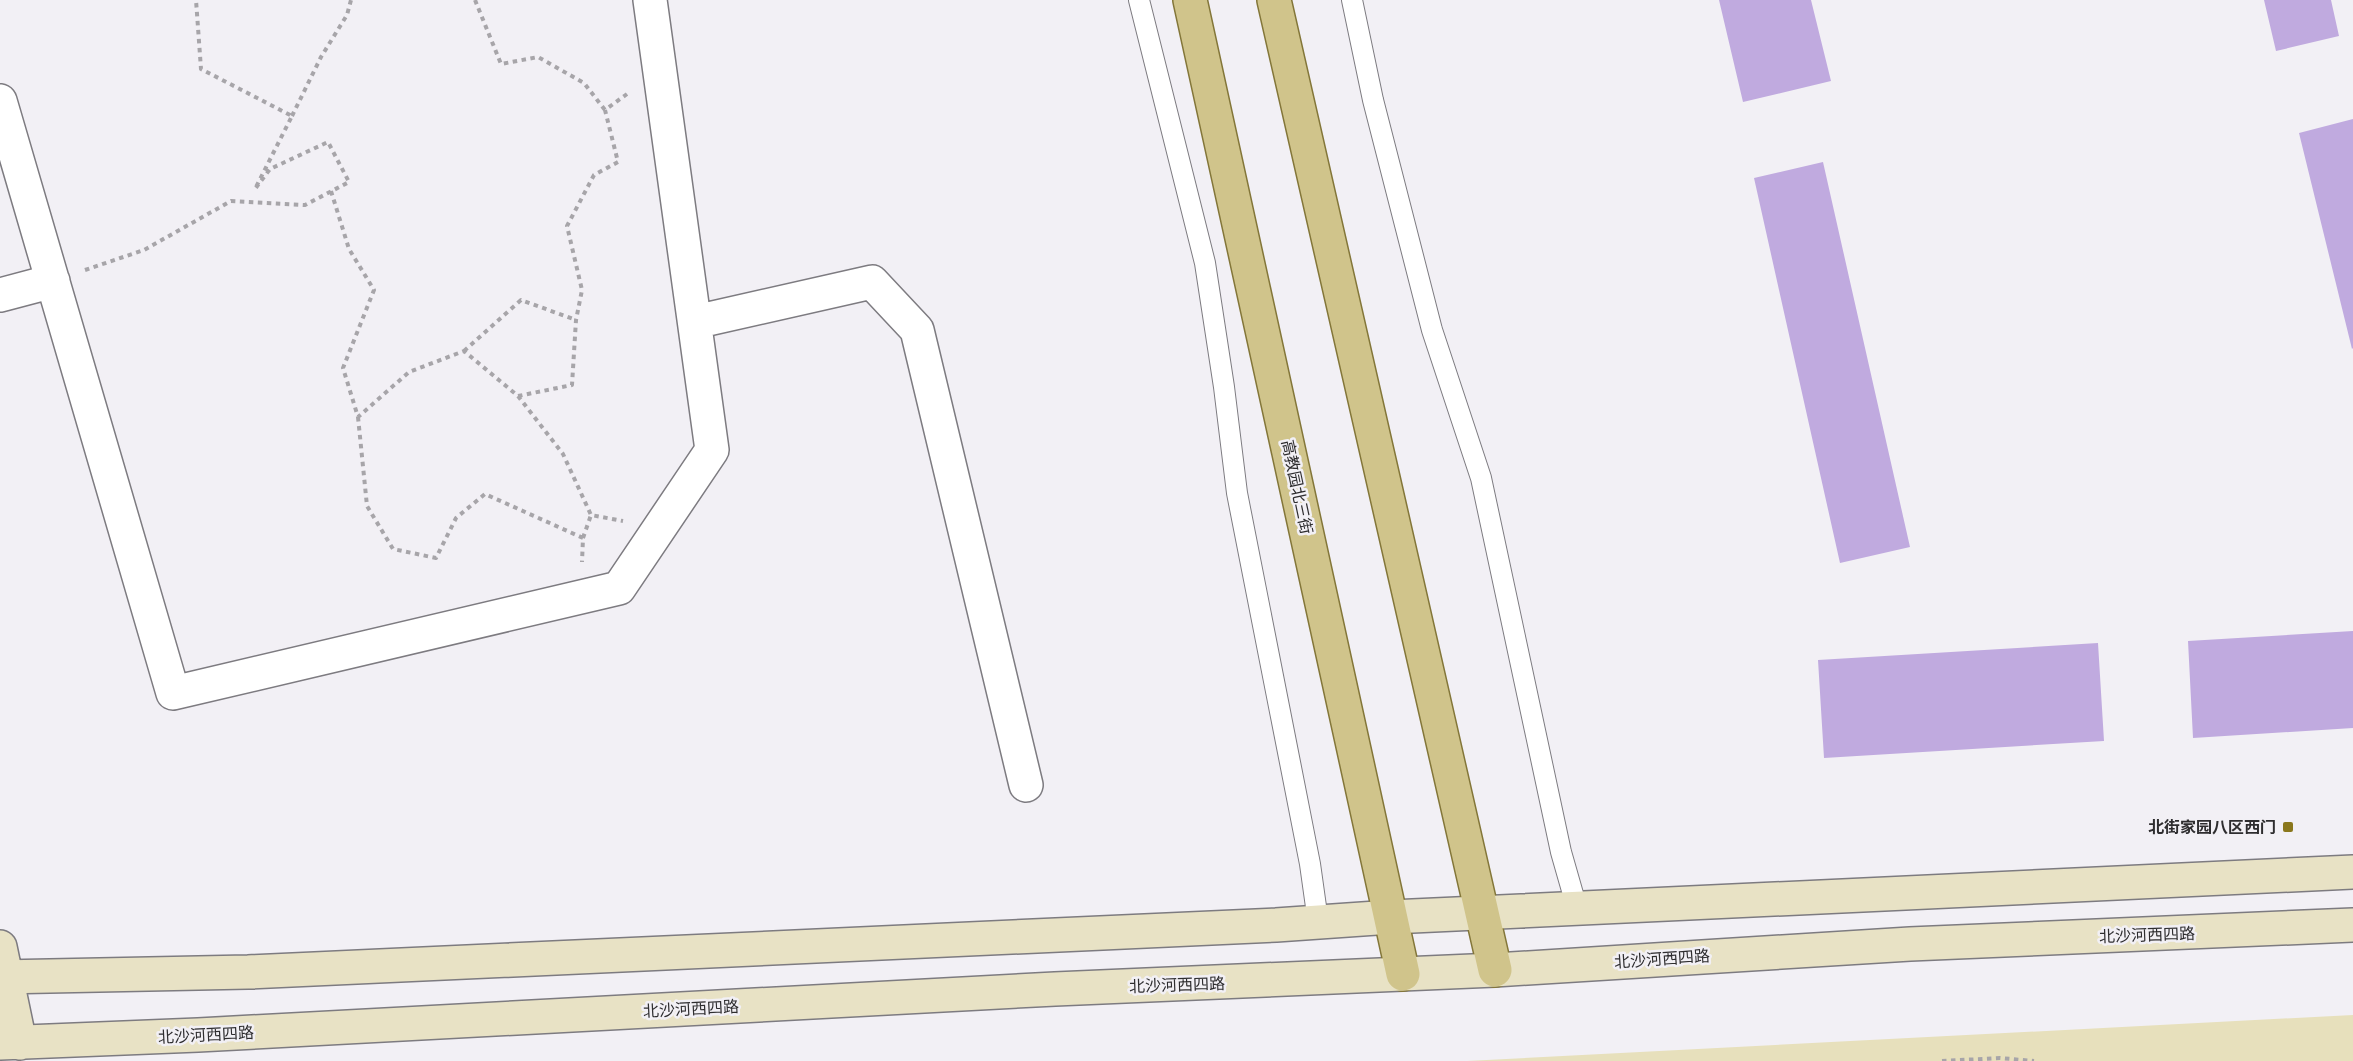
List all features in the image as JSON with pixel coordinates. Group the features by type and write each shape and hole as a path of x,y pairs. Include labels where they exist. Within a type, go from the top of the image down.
{"main road":[{"name":"高教园北三街","path":"1190,0 1403,974"},
{"path":"1274,0 1495,969"}],"street":[{"path":"0,101 173,693 619,588 712,450 650,0"},
{"path":"0,296 52,281"},
{"path":"695,322 872,282 917,330 1026,785"},
{"path":"10,1043 2,967 248,972 2353,872"},
{"name":"北沙河西四路","path":"10,1043 210,1035 1055,989 1403,974 1911,944 2353,926"}],"lane":[{"path":"1140,0 1204,263 1238,493 1308,853 1318,921"},
{"path":"1352,0 1373,100 1432,330 1481,478 1561,852 1576,908"}],"path":[{"path":"196,0 201,69 292,116"},
{"path":"52,281 144,250 231,201 305,205 349,182 328,142 270,169 255,189 321,57 347,15 351,0"},
{"path":"475,0 501,64 538,57 584,83 605,110 618,162 594,175 567,226 582,290 576,320 572,385 518,396"},
{"path":"605,110 659,69"},
{"path":"331,191 350,249 374,290 343,368 358,417 367,506 393,549 436,558 456,518 485,494 584,538"},
{"path":"358,417 409,372 464,351 521,300 576,320"},
{"path":"464,351 518,396 563,454 591,515 584,538 581,597"},
{"path":"591,515 660,528"},
{"path":"1942,1061 2000,1058 2034,1061"}],"shaded area":[{"path":"2353,1015 2353,1061 1467,1061"}],"building":[{"path":"1719,0 1811,0 1831,81 1743,102"},
{"path":"2264,0 2331,0 2339,36 2276,51"},
{"path":"2353,119 2353,348 2352,349 2299,133"},
{"path":"1823,162 1910,547 1840,563 1754,178"},
{"path":"2353,631 2353,728 2193,738 2188,641"},
{"path":"2098,643 2104,741 1824,758 1818,660"}],"place":[{"name":"北街家园八区西门","path":"2288,827"}]}
